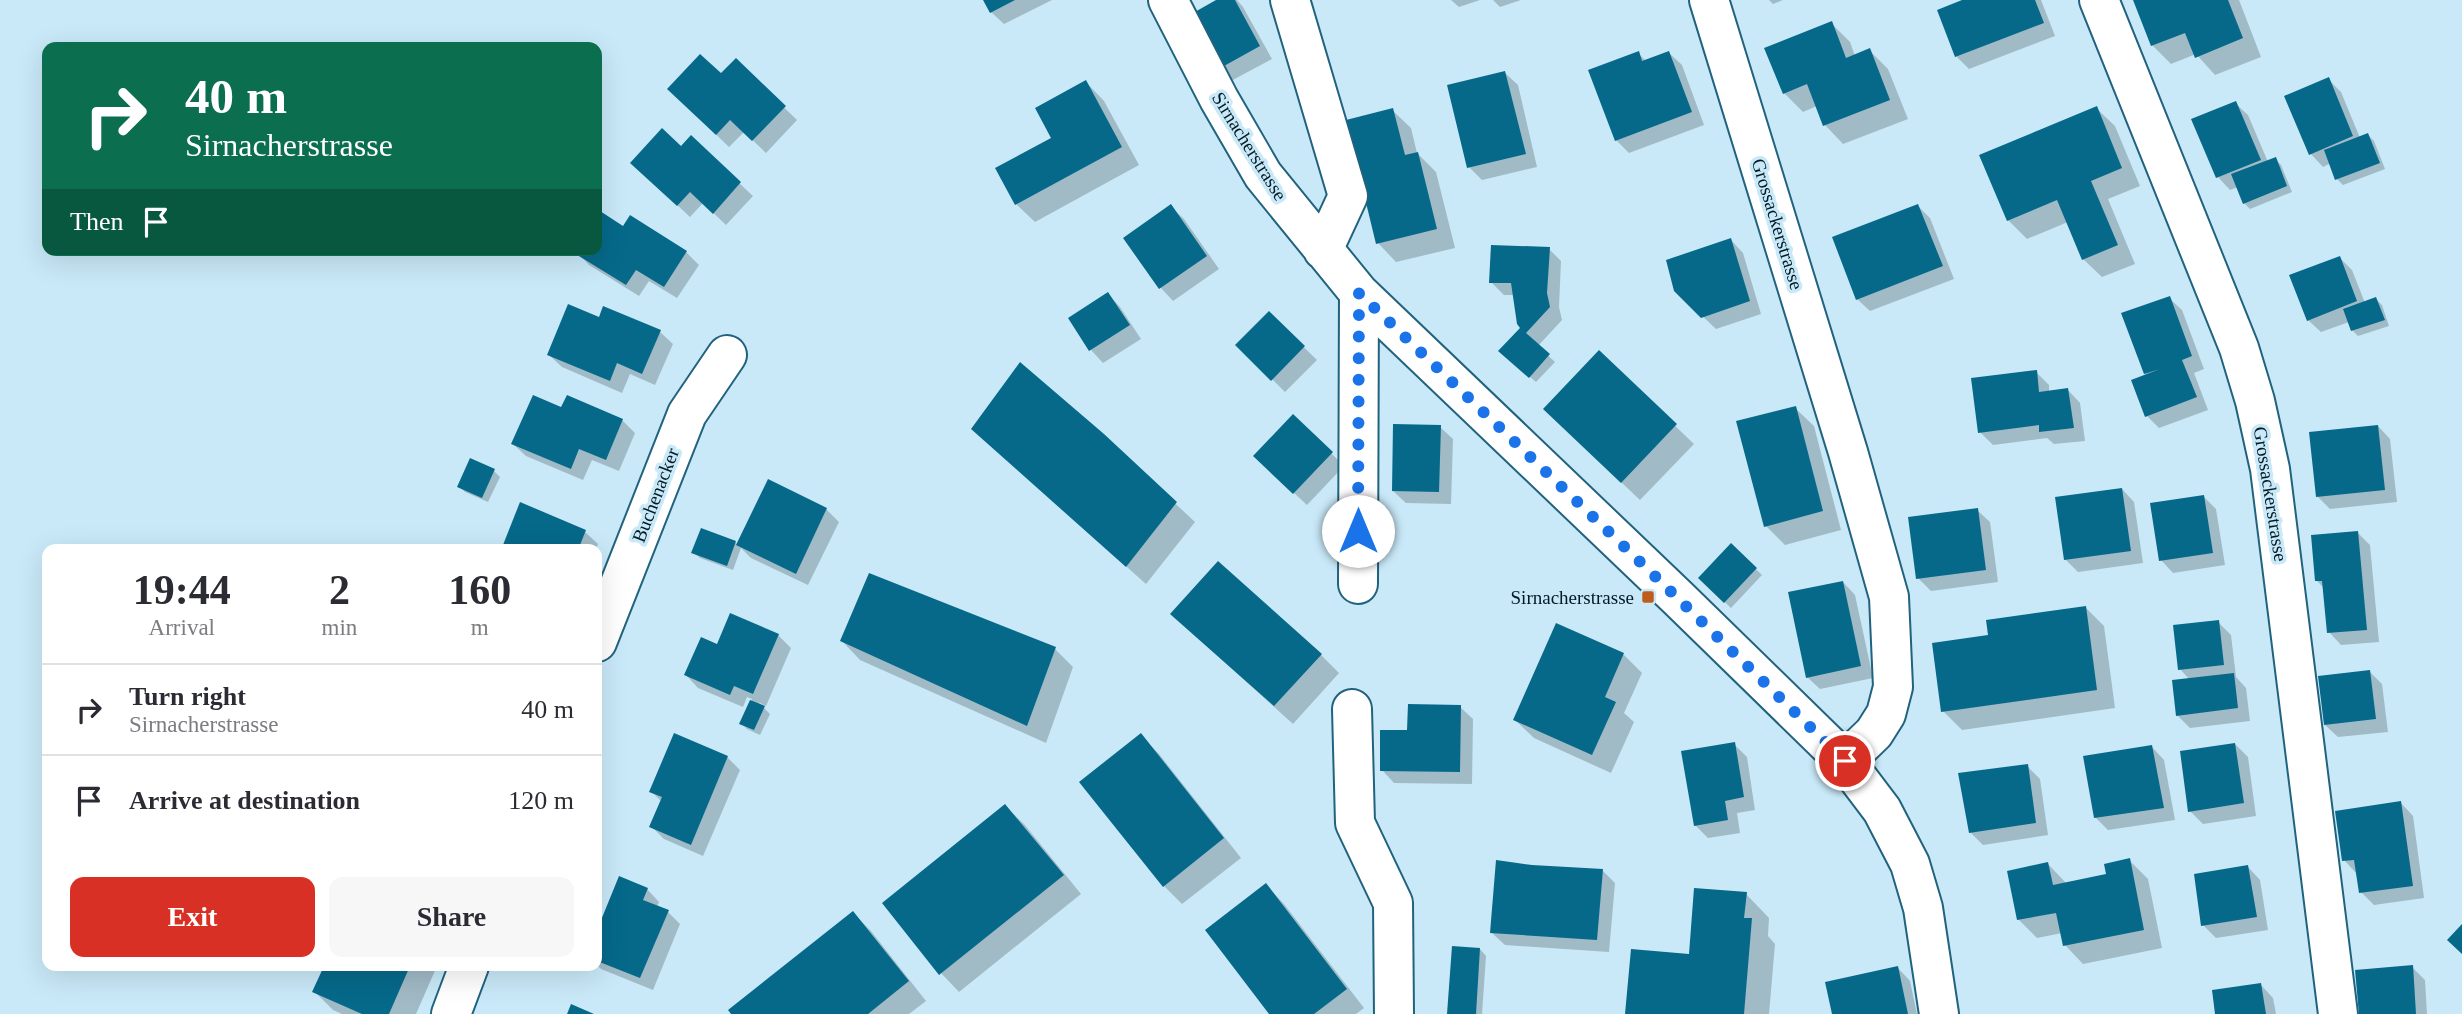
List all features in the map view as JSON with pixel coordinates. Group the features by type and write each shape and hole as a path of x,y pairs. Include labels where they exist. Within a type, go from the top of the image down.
{"street":[{"name":"Sirnacherstrasse","path":"1168,0 1219,99 1263,175 1359,293 1845,761 1882,810 1910,864 1923,908 1939,1014"},
{"path":"1290,0 1348,196 1323,250"},
{"name":"Grossackerstrasse","path":"1709,0 1848,452 1889,597 1893,687 1885,714 1874,733 1845,761"},
{"name":"Grossackerstrasse","path":"2099,0 2239,348 2255,401 2270,469 2338,1014"},
{"path":"1358,584 1359,293"},
{"name":"Buchenacker","path":"602,629 687,414 727,355"},
{"path":"1352,709 1355,823 1393,904 1394,1014"},
{"path":"451,1014 468,971"}],"building":[{"path":"983,0 1015,0 990,13"},
{"path":"1216,0 1235,0 1260,46 1215,71 1186,17"},
{"path":"1962,0 2035,0 2044,23 1955,57 1937,10"},
{"path":"2133,0 2228,0 2243,38 2195,58 2185,33 2151,46"},
{"path":"1832,21 1846,58 1870,48 1890,100 1823,126 1807,84 1783,94 1764,48"},
{"path":"1639,51 1642,61 1669,51 1692,112 1615,141 1588,70"},
{"path":"700,54 721,73 736,58 786,106 752,141 730,120 716,135 667,89"},
{"path":"1505,71 1526,154 1467,168 1447,85"},
{"path":"2329,77 2353,136 2309,155 2284,96"},
{"path":"1086,80 1122,147 1015,205 995,168 1051,138 1035,108"},
{"path":"2236,101 2261,160 2216,178 2191,119"},
{"path":"2097,106 2122,168 2091,181 2118,245 2082,260 2057,200 2007,221 1979,155"},
{"path":"1393,108 1405,155 1418,152 1437,229 1376,244 1346,120"},
{"path":"662,128 681,146 691,135 741,182 713,214 690,192 677,206 630,163"},
{"path":"2368,133 2380,163 2335,180 2324,150"},
{"path":"2276,157 2287,186 2243,204 2231,174"},
{"path":"1171,204 1207,256 1159,289 1123,238"},
{"path":"1918,204 1943,266 1856,300 1832,237"},
{"path":"602,212 623,226 630,215 687,251 664,287 636,270 626,285 579,256 602,256"},
{"path":"1731,238 1750,301 1701,318 1674,291 1666,260"},
{"path":"1491,245 1550,247 1547,293 1550,307 1526,333 1550,354 1529,378 1498,351 1520,328 1517,324 1511,283 1489,283"},
{"path":"2340,256 2357,301 2307,321 2289,275"},
{"path":"1108,292 1130,325 1089,351 1068,318"},
{"path":"2170,296 2192,356 2182,360 2197,397 2145,417 2131,380 2160,369 2144,374 2121,313"},
{"path":"2376,297 2385,320 2351,331 2343,309"},
{"path":"568,304 599,317 603,306 661,330 642,374 617,363 610,381 547,355"},
{"path":"1269,311 1305,346 1271,381 1235,345"},
{"path":"1599,350 1677,424 1621,483 1543,409"},
{"path":"1020,362 1104,434 1177,502 1126,567 971,429"},
{"path":"2037,370 2039,392 2068,388 2074,428 2039,432 2039,425 1978,433 1971,378"},
{"path":"533,395 561,407 567,395 623,419 606,460 579,449 571,469 511,444"},
{"path":"1796,406 1823,511 1764,527 1736,421"},
{"path":"1293,414 1333,452 1293,494 1253,456"},
{"path":"1393,424 1441,425 1439,492 1392,491"},
{"path":"2378,425 2385,490 2316,497 2309,432"},
{"path":"470,458 495,469 482,498 457,487"},
{"path":"768,479 827,508 796,574 736,545"},
{"path":"2122,488 2131,551 2064,560 2055,497"},
{"path":"2204,495 2213,553 2159,561 2150,503"},
{"path":"520,502 586,530 580,544 503,544"},
{"path":"1978,508 1986,570 1916,579 1908,517"},
{"path":"701,528 736,541 727,566 691,553"},
{"path":"2358,531 2367,630 2327,633 2322,581 2315,581 2311,535"},
{"path":"1731,543 1757,568 1724,603 1698,578"},
{"path":"1218,561 1322,654 1274,706 1170,614"},
{"path":"869,573 1056,647 1027,726 840,641"},
{"path":"1843,581 1861,666 1806,678 1788,592"},
{"path":"2086,606 2097,690 1941,712 1932,643 1988,635 1986,620"},
{"path":"730,613 779,634 753,694 734,686 730,695 684,675 701,637 717,644"},
{"path":"2219,620 2224,665 2178,670 2173,625"},
{"path":"1556,623 1624,653 1605,697 1616,702 1592,755 1513,720"},
{"path":"2370,670 2376,719 2324,725 2318,676"},
{"path":"2234,673 2238,708 2176,716 2172,680"},
{"path":"750,700 765,706 754,730 739,724"},
{"path":"1408,704 1461,705 1460,772 1380,771 1380,730 1407,730"},
{"path":"674,733 728,756 691,845 649,827 662,797 649,792"},
{"path":"1141,733 1224,838 1163,887 1079,782"},
{"path":"1735,742 1744,797 1725,801 1728,820 1694,826 1681,751"},
{"path":"2235,743 2244,803 2188,812 2180,751"},
{"path":"2152,745 2164,808 2094,818 2083,756"},
{"path":"2028,764 2036,823 1969,833 1958,773"},
{"path":"2401,801 2413,886 2359,893 2354,860 2342,861 2335,811"},
{"path":"1005,804 1064,875 939,975 882,903"},
{"path":"2130,858 2144,930 2063,946 2056,913 2017,920 2007,871 2048,862 2053,885 2106,874 2104,864"},
{"path":"1496,860 1603,869 1597,940 1490,933"},
{"path":"2248,865 2257,917 2201,926 2194,874"},
{"path":"619,876 648,888 643,900 669,910 640,978 602,963 602,918"},
{"path":"1266,883 1347,989 1314,1014 1269,1014 1205,930"},
{"path":"1694,888 1747,892 1744,918 1752,918 1744,1014 1625,1014 1631,949 1689,954"},
{"path":"853,911 909,981 868,1014 731,1014 728,1010"},
{"path":"2462,924 2462,954 2447,940"},
{"path":"1452,946 1480,948 1476,1014 1447,1014"},
{"path":"2413,965 2416,1014 2359,1014 2355,970"},
{"path":"1898,966 1908,1014 1832,1014 1825,982"},
{"path":"322,971 408,971 389,1014 362,1014 312,992"},
{"path":"2261,983 2266,1014 2215,1014 2212,990"},
{"path":"571,1004 594,1014 567,1014"}],"place":[{"name":"Sirnacherstrasse","path":"1648,597"}],"route":[{"path":"1358,531 1359,293 1845,761"}]}
